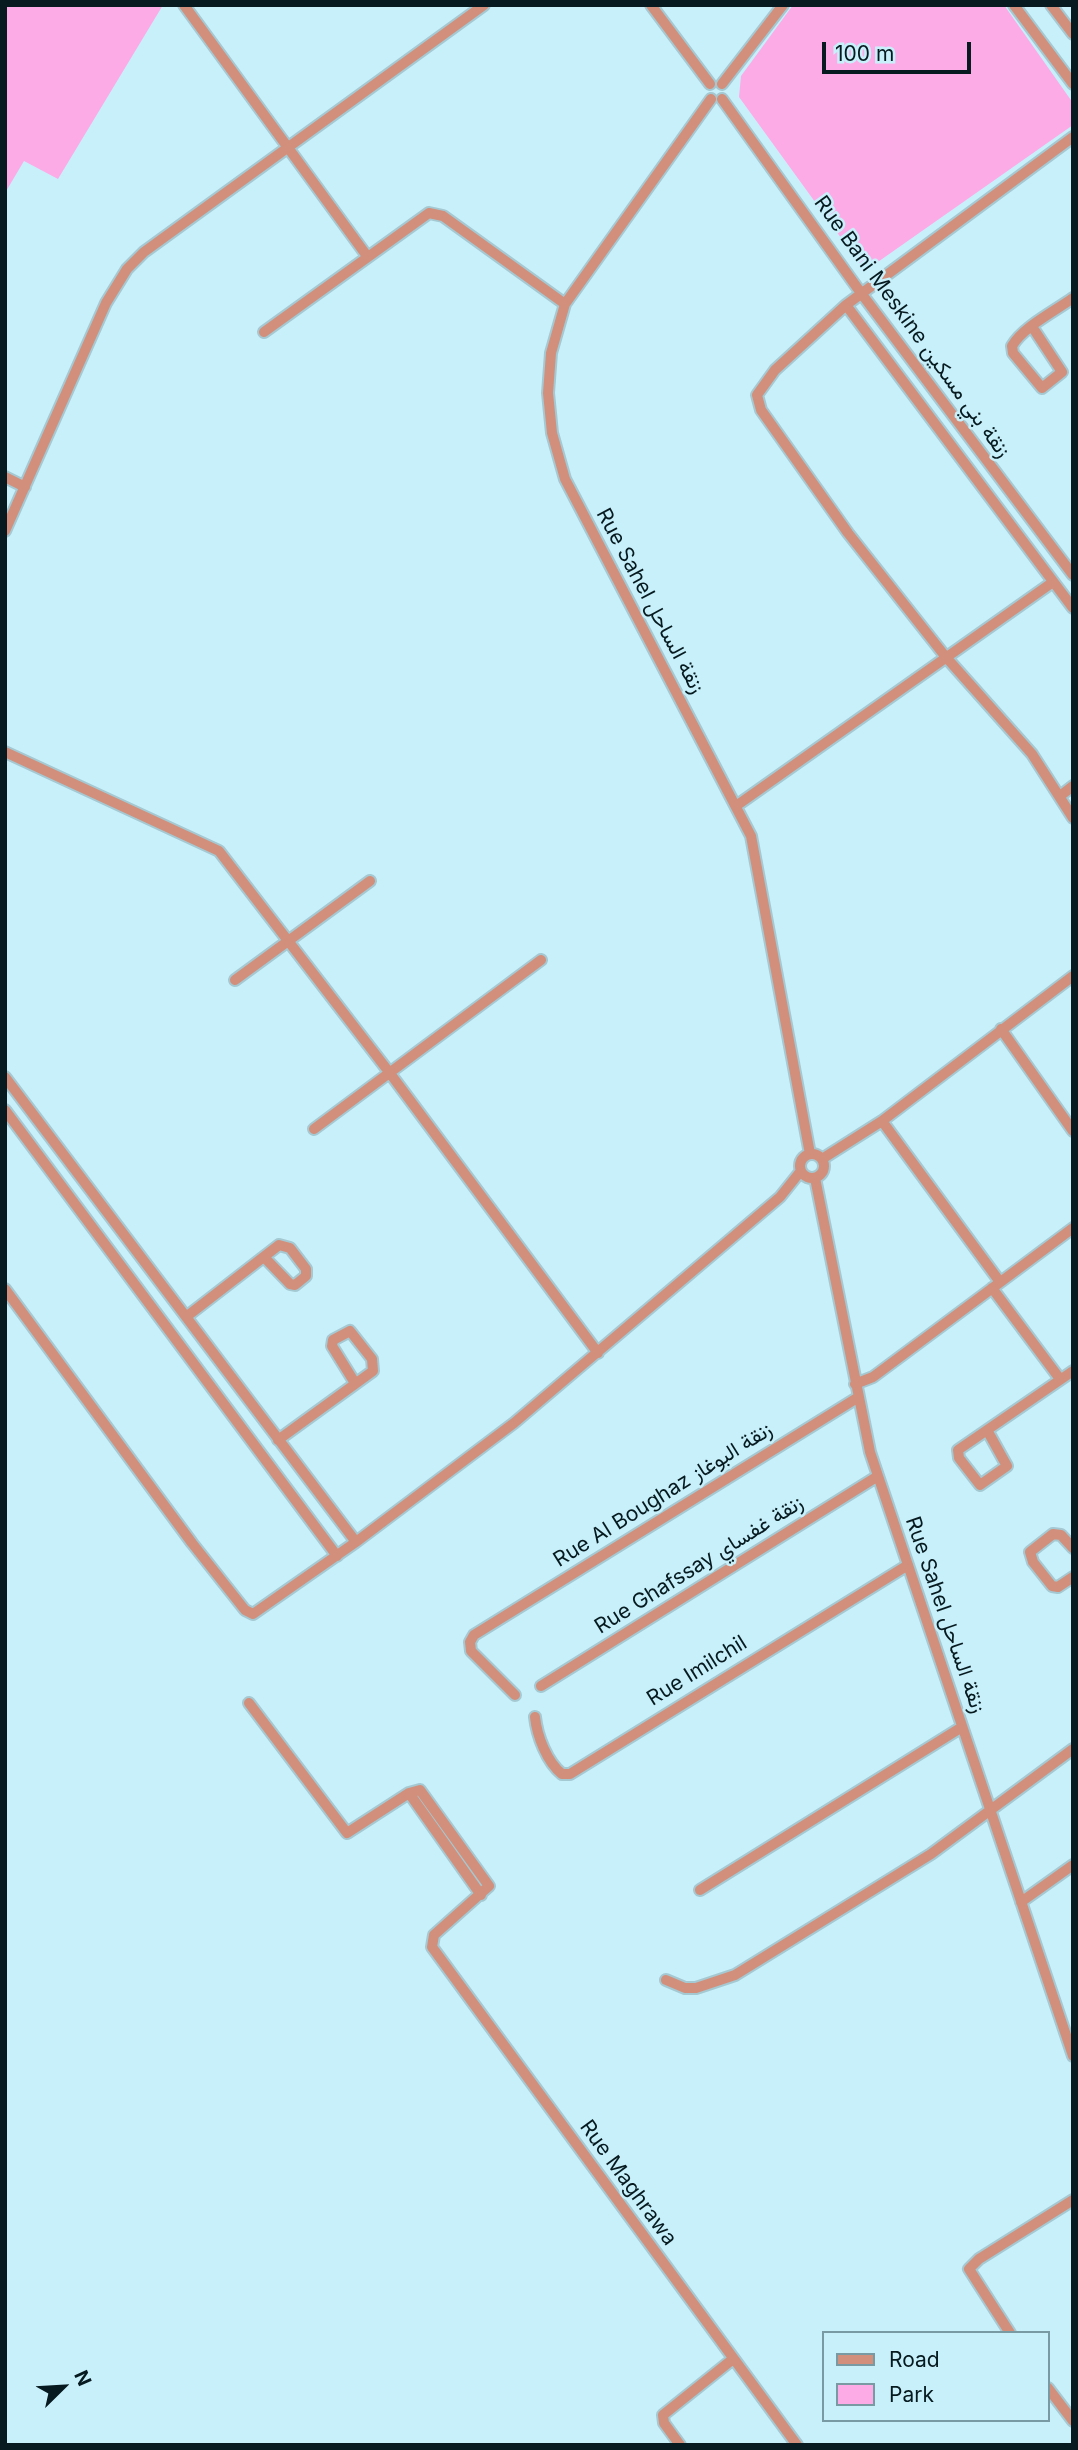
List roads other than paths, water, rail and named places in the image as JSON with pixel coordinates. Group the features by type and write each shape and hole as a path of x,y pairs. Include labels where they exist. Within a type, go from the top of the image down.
{"street":[{"path":"184,5 367,256"},
{"path":"5,531 106,303 127,269 144,253 484,5"},
{"path":"651,5 716,84 726,92 716,99 707,94 716,84 783,5"},
{"path":"1014,5 1073,84"},
{"path":"1051,5 1073,34"},
{"name":"Rue Bani Meskine زنقة بني مسكين","path":"716,99 1073,575"},
{"name":"Rue Sahel زنقة الساحل","path":"716,99 585,272 565,304 551,353 550,416 556,455 585,520 736,806 755,849 810,1154"},
{"path":"1073,137 846,305 767,379 757,395 758,402 848,533 945,656 1032,754 1073,818"},
{"path":"264,332 422,216 436,213 565,304"},
{"path":"1032,328 1062,372 1042,388 1038,387 1012,350 1015,341 1032,328 1073,298"},
{"path":"846,305 1073,608"},
{"path":"5,477 25,487"},
{"path":"736,806 1053,582"},
{"path":"5,752 212,846 225,858 389,1072 598,1353"},
{"path":"1060,796 1073,786"},
{"path":"235,980 370,881"},
{"path":"314,1129 541,960"},
{"path":"822,1159 882,1121 1073,976"},
{"path":"1002,1029 1073,1130"},
{"path":"5,1077 356,1542"},
{"path":"5,1110 337,1556"},
{"path":"882,1121 1060,1379"},
{"path":"5,1289 192,1544 248,1612 259,1611 514,1423 780,1197 800,1172 800,1160 810,1154 822,1159"},
{"path":"800,1172 805,1177 815,1178 824,1169 822,1159"},
{"name":"Rue Sahel زنقة الساحل","path":"815,1178 857,1398 878,1476 1073,2056"},
{"path":"855,1384 873,1377 1073,1228"},
{"path":"186,1317 264,1257"},
{"path":"131,1277 148,1265"},
{"path":"278,1440 372,1372 374,1365 355,1334 350,1331 333,1340 332,1346 355,1383"},
{"path":"987,1430 1007,1466 980,1485 957,1453 987,1430 1073,1371"},
{"name":"Rue Al Boughaz زنقة البوغاز","path":"515,1695 470,1647 471,1638 857,1398"},
{"name":"Rue Ghafssay زنقة غفساي","path":"541,1686 878,1476"},
{"path":"1073,1548 1061,1535 1053,1534 1030,1552 1033,1562 1055,1587 1073,1577"},
{"name":"Rue Imilchil","path":"535,1717 538,1733 554,1765 562,1774 570,1774 908,1565"},
{"name":"Rue Maghrawa","path":"249,1703 347,1833 409,1793 417,1790 423,1792 488,1882 489,1888 441,1928 431,1942 797,2445"},
{"path":"700,1890 962,1727"},
{"path":"666,1980 685,1988 696,1988 735,1975 930,1854 1073,1749"},
{"path":"1021,1902 1073,1865"},
{"path":"1009,2331 969,2269 1073,2200"},
{"path":"680,2445 663,2421 663,2415 733,2359"},
{"path":"1050,2391 1073,2421"}]}
